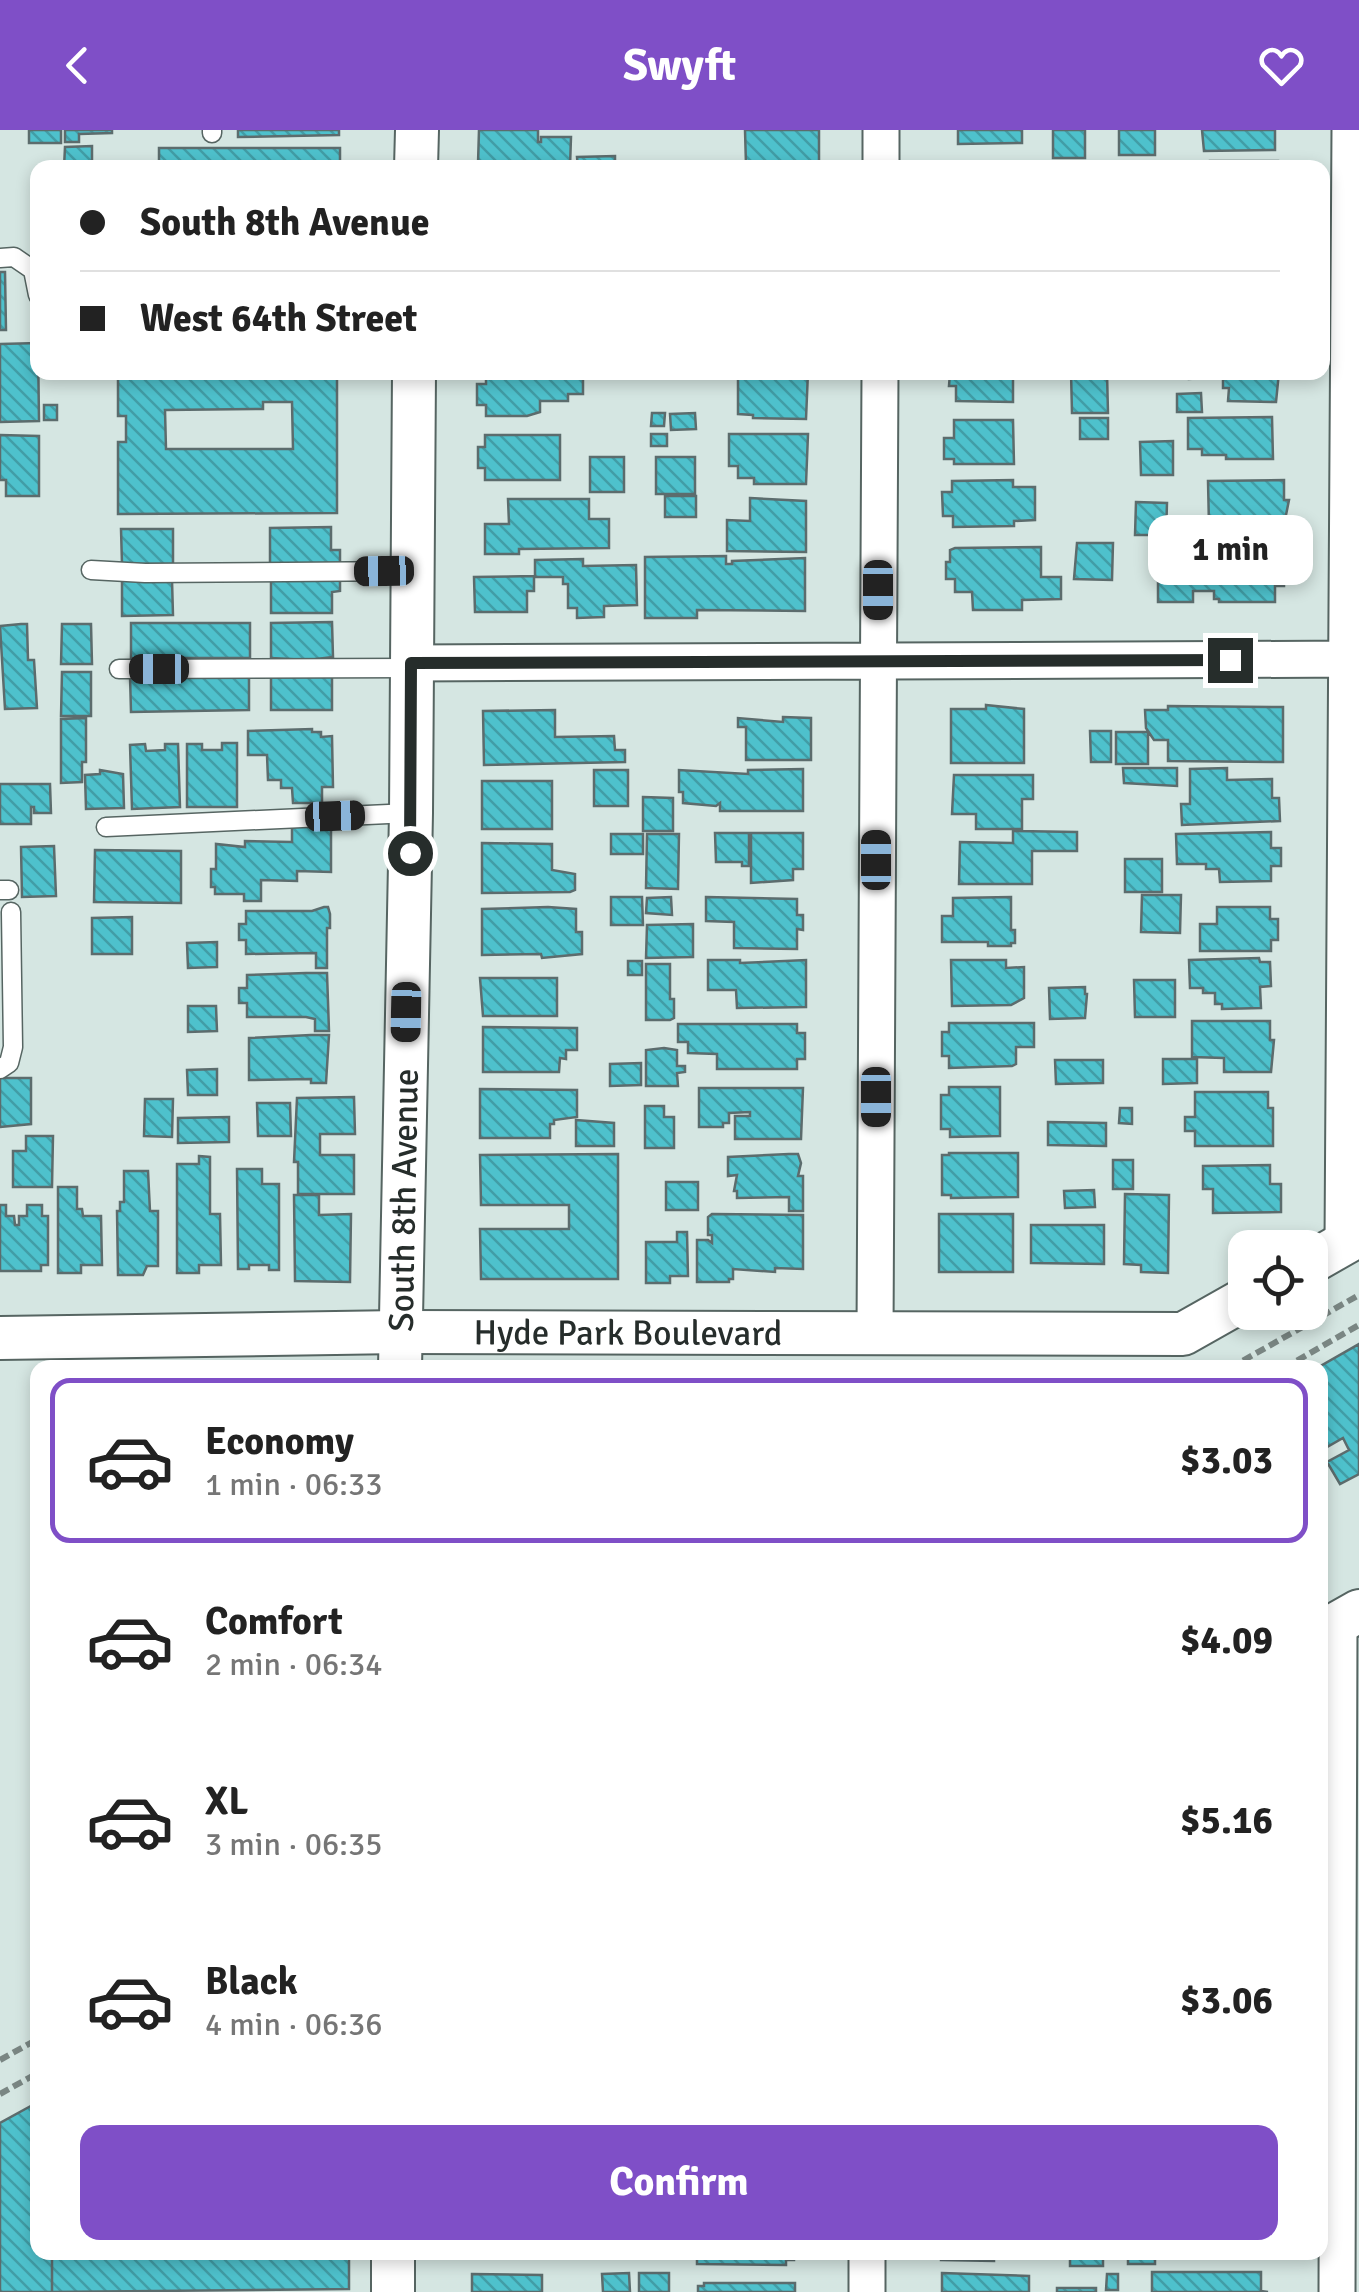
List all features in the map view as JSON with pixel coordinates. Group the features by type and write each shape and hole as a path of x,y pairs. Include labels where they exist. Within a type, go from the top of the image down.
{"street":[{"path":"416,160 417,130"},
{"path":"881,130 881,160"},
{"path":"1337,1247 1353,659 1350,130"},
{"name":"South 8th Avenue","path":"400,1350 411,813 414,380"},
{"path":"874,1334 880,380"},
{"path":"412,666 1353,659"},
{"name":"Hyde Park Boulevard","path":"0,1338 400,1350 874,1334 1183,1334 1228,1309"},
{"path":"1338,2292 1339,1622"},
{"path":"393,2260 393,2292"},
{"path":"868,2260 868,2292"}],"lane":[{"path":"0,258 14,257 30,268"},
{"path":"91,570 413,571"},
{"path":"120,669 412,666"},
{"path":"106,826 411,813"},
{"path":"0,1069 9,1063 12,1047 11,912"}],"path":[{"path":"1244,1360 1359,1295"},
{"path":"1298,1360 1359,1325"},
{"path":"0,2060 30,2043"},
{"path":"0,2094 30,2077"}],"building":[{"path":"29,130 61,130 61,143 29,143"},
{"path":"65,130 112,133 79,134 79,142 65,142"},
{"path":"238,130 339,130 339,135 238,137"},
{"path":"479,130 538,130 538,142 541,137 571,137 570,160 478,160"},
{"path":"745,130 819,130 819,160 746,160"},
{"path":"958,130 1022,130 1022,143 958,144"},
{"path":"1053,130 1085,130 1085,158 1053,158"},
{"path":"1119,130 1155,130 1155,155 1119,155"},
{"path":"1202,130 1275,130 1275,150 1204,151"},
{"path":"92,146 92,160 64,160 65,147"},
{"path":"159,148 340,148 340,160 159,160"},
{"path":"615,156 615,160 577,160 577,157"},
{"path":"0,272 5,272 6,330 0,330"},
{"path":"30,343 30,380 38,380 39,421 0,422 0,344"},
{"path":"118,380 337,380 337,513 118,514 118,442 126,442 126,416 118,416","holes":["263,402 292,402 293,449 166,449 165,410 263,409"]},
{"path":"486,380 583,380 583,394 568,394 568,401 540,401 540,412 527,416 486,416 486,405 477,405 477,384 486,384"},
{"path":"738,380 808,380 806,419 738,414"},
{"path":"949,380 1013,380 1013,402 956,401 956,386 949,386"},
{"path":"1071,380 1107,380 1108,413 1072,413"},
{"path":"1223,380 1278,380 1276,402 1228,401 1229,388 1223,388"},
{"path":"1201,393 1202,412 1177,412 1177,394"},
{"path":"44,405 57,405 57,420 44,420"},
{"path":"652,413 665,413 664,426 651,426"},
{"path":"695,413 696,429 671,430 670,414"},
{"path":"1272,417 1273,459 1226,459 1226,455 1202,455 1202,449 1188,449 1188,418"},
{"path":"1080,418 1108,418 1108,439 1080,439"},
{"path":"954,420 1013,420 1014,464 954,464 954,459 944,459 944,438 954,438"},
{"path":"651,434 667,434 667,446 651,446"},
{"path":"729,434 808,434 806,484 754,484 754,478 738,478 738,466 729,466"},
{"path":"0,435 39,436 39,496 6,496 6,480 0,480"},
{"path":"485,435 560,435 560,480 485,480 485,468 478,468 478,447 485,447"},
{"path":"1173,441 1173,475 1141,475 1140,442"},
{"path":"590,457 624,457 624,492 590,492"},
{"path":"656,457 695,457 695,494 656,494"},
{"path":"1013,480 1013,487 1035,487 1035,520 1014,521 1014,526 953,527 953,516 943,516 942,492 952,492 952,481"},
{"path":"1284,480 1284,500 1289,500 1284,525 1209,526 1208,481"},
{"path":"665,496 696,496 696,517 665,517"},
{"path":"750,498 806,501 806,552 727,551 727,520 750,521"},
{"path":"508,499 589,499 589,519 609,519 609,548 519,549 519,554 485,554 485,524 509,524"},
{"path":"1136,502 1167,503 1166,535 1135,535"},
{"path":"331,527 331,550 340,550 340,563 270,564 270,528"},
{"path":"121,529 173,529 173,564 122,564"},
{"path":"1077,543 1113,543 1112,580 1074,579"},
{"path":"1202,546 1224,546 1224,554 1276,554 1276,575 1284,575 1284,586 1275,586 1275,602 1219,602 1214,599 1214,591 1193,591 1193,602 1158,602 1158,565 1201,565"},
{"path":"1041,547 1041,577 1061,577 1061,599 1022,600 1022,610 973,610 972,592 955,592 955,579 946,579 946,562 950,562 950,550 955,548"},
{"path":"726,556 726,564 805,558 805,611 697,610 697,618 645,618 645,557"},
{"path":"583,559 583,566 636,565 637,605 604,606 604,617 577,618 577,608 568,608 568,584 563,584 563,577 535,577 535,560"},
{"path":"534,576 534,591 527,591 527,612 475,612 474,577"},
{"path":"271,579 340,579 340,591 332,592 332,613 271,613"},
{"path":"122,580 172,580 173,615 122,616"},
{"path":"332,622 333,657 271,658 271,623"},
{"path":"131,623 250,623 250,658 131,658"},
{"path":"27,624 28,660 34,660 37,708 5,709 0,626"},
{"path":"62,624 91,624 92,664 61,664"},
{"path":"62,672 91,672 91,716 61,716"},
{"path":"249,675 249,710 131,712 130,676"},
{"path":"271,675 332,675 332,710 271,710"},
{"path":"986,705 1024,709 1024,763 951,763 951,709 986,709"},
{"path":"1168,706 1283,707 1283,762 1168,761 1168,740 1154,740 1146,728 1145,710 1168,710"},
{"path":"555,710 555,737 614,736 615,750 625,750 625,762 484,765 483,711"},
{"path":"783,717 811,718 811,760 746,760 746,727 738,727 738,718 783,722"},
{"path":"86,718 82,782 61,783 61,719"},
{"path":"248,731 321,732 321,737 332,736 333,787 322,787 322,803 293,803 292,788 281,788 281,780 268,780 267,755 248,755"},
{"path":"1090,731 1111,731 1111,762 1091,762"},
{"path":"1116,732 1148,732 1148,764 1116,764"},
{"path":"222,743 237,743 237,807 187,807 187,744 202,744 202,750 222,750"},
{"path":"145,744 146,751 165,750 165,744 178,744 180,807 132,809 130,745"},
{"path":"1123,768 1177,768 1177,786 1124,783"},
{"path":"1227,768 1227,780 1272,779 1272,798 1279,798 1280,821 1182,825 1181,804 1190,804 1190,769"},
{"path":"803,769 803,811 720,811 720,803 683,803 683,792 679,792 679,770 748,774 748,770"},
{"path":"100,770 123,774 124,808 86,809 85,775 100,774"},
{"path":"594,770 628,770 628,806 594,806"},
{"path":"954,775 1033,775 1033,799 1022,799 1022,829 976,829 976,814 952,814"},
{"path":"482,781 552,781 552,829 482,829"},
{"path":"0,784 50,784 51,813 34,813 31,807 31,824 0,824"},
{"path":"643,797 673,798 673,831 643,831"},
{"path":"292,824 331,824 331,872 297,871 297,881 261,880 261,901 244,901 244,894 215,894 211,869 216,869 216,844 245,847 245,841 292,842"},
{"path":"1013,831 1077,832 1077,851 1032,851 1032,884 959,884 960,842 1013,843"},
{"path":"1271,832 1271,848 1281,848 1281,866 1271,866 1271,881 1220,882 1219,869 1206,869 1206,864 1177,864 1176,834"},
{"path":"715,833 749,833 749,866 742,866 742,862 716,862"},
{"path":"751,833 803,833 803,869 793,869 793,880 751,883"},
{"path":"611,834 643,834 643,854 611,854"},
{"path":"647,834 679,834 678,889 646,888"},
{"path":"482,843 552,844 552,870 575,874 575,890 482,893"},
{"path":"54,846 56,896 22,897 21,847"},
{"path":"95,850 181,851 181,903 94,902"},
{"path":"1125,859 1162,859 1162,892 1125,892"},
{"path":"1142,895 1181,895 1180,933 1141,932"},
{"path":"611,897 642,897 643,925 611,925"},
{"path":"671,897 672,915 646,913 647,898"},
{"path":"706,897 797,899 797,915 803,915 803,930 797,929 797,949 734,948 734,922 706,921"},
{"path":"1011,897 1015,943 1011,946 942,942 942,916 953,916 953,898"},
{"path":"328,907 330,914 327,968 316,968 316,953 246,954 246,940 239,940 239,924 246,924 246,911 312,911"},
{"path":"1217,907 1270,907 1270,919 1278,919 1278,940 1271,940 1271,951 1200,951 1200,924 1217,924"},
{"path":"482,909 576,909 576,932 582,932 582,954 542,958 541,954 482,955"},
{"path":"132,917 132,954 92,954 92,918"},
{"path":"693,924 693,957 646,958 647,925"},
{"path":"217,942 217,967 188,968 187,943"},
{"path":"1259,958 1260,962 1270,962 1271,986 1260,987 1261,1008 1222,1009 1222,1004 1215,1004 1215,993 1190,988 1189,960"},
{"path":"708,960 806,960 806,1007 737,1008 736,990 708,990"},
{"path":"951,960 1006,960 1006,968 1024,967 1024,998 1011,1005 952,1006"},
{"path":"628,961 642,961 642,975 628,975"},
{"path":"646,964 670,964 674,1018 670,1020 646,1020"},
{"path":"327,973 329,1031 315,1031 315,1019 306,1017 247,1017 247,1003 239,1003 239,988 247,988 247,975"},
{"path":"480,978 557,978 557,1016 483,1016"},
{"path":"1134,980 1175,980 1175,1017 1135,1017"},
{"path":"1085,987 1085,1018 1050,1019 1049,988"},
{"path":"188,1006 216,1006 217,1031 188,1032"},
{"path":"1192,1021 1270,1021 1270,1040 1274,1040 1271,1072 1224,1072 1224,1058 1192,1057"},
{"path":"949,1023 1034,1023 1034,1047 1016,1047 1016,1064 1012,1066 949,1068 949,1056 942,1056 942,1032 949,1032"},
{"path":"678,1024 797,1024 797,1033 805,1033 805,1059 797,1059 797,1069 717,1069 717,1054 688,1053 688,1042 678,1042"},
{"path":"483,1027 577,1028 577,1050 566,1050 566,1059 560,1058 559,1072 483,1072"},
{"path":"329,1035 326,1083 311,1083 311,1079 249,1080 249,1038"},
{"path":"646,1050 677,1050 677,1066 685,1066 685,1072 677,1073 678,1086 646,1086"},
{"path":"1163,1059 1197,1059 1197,1083 1163,1084"},
{"path":"1055,1060 1103,1060 1103,1083 1056,1084"},
{"path":"641,1063 641,1085 610,1086 610,1064"},
{"path":"217,1069 217,1095 188,1095 187,1070"},
{"path":"0,1078 31,1078 31,1124 0,1127"},
{"path":"949,1087 1000,1087 1000,1136 950,1137 950,1129 941,1129 941,1095 949,1095"},
{"path":"699,1088 803,1088 801,1139 735,1139 735,1116 750,1116 750,1112 729,1113 729,1123 723,1123 723,1127 699,1127"},
{"path":"480,1089 577,1090 577,1117 554,1120 550,1124 550,1138 480,1138"},
{"path":"1195,1092 1268,1092 1268,1108 1273,1108 1273,1146 1195,1146 1195,1131 1185,1131 1185,1117 1195,1117"},
{"path":"354,1097 355,1134 320,1134 320,1155 354,1155 354,1194 298,1194 298,1162 294,1162 297,1098"},
{"path":"145,1099 173,1099 172,1137 144,1136"},
{"path":"257,1103 290,1103 291,1136 258,1136"},
{"path":"645,1106 664,1106 664,1117 674,1117 674,1148 645,1148"},
{"path":"1120,1108 1132,1108 1132,1124 1119,1123"},
{"path":"229,1117 229,1142 178,1143 178,1118"},
{"path":"576,1120 614,1123 614,1146 576,1146"},
{"path":"1048,1122 1106,1123 1106,1146 1048,1145"},
{"path":"26,1136 53,1136 52,1187 13,1187 13,1151 26,1151"},
{"path":"1018,1153 1018,1197 942,1195 942,1155"},
{"path":"618,1154 618,1279 481,1279 480,1229 569,1229 569,1205 481,1205 480,1155"},
{"path":"798,1154 798,1176 803,1176 803,1211 789,1211 789,1197 737,1198 737,1175 728,1176 728,1157"},
{"path":"199,1156 210,1157 210,1214 220,1214 221,1265 199,1265 199,1273 177,1273 177,1164 199,1164"},
{"path":"1113,1160 1133,1160 1133,1189 1113,1189"},
{"path":"1270,1165 1270,1184 1281,1184 1281,1212 1213,1213 1213,1189 1203,1189 1203,1166"},
{"path":"237,1169 262,1169 262,1184 279,1184 279,1270 269,1270 269,1265 238,1269"},
{"path":"124,1171 148,1171 150,1211 158,1211 158,1266 147,1266 143,1275 118,1275 117,1211 120,1202 124,1202"},
{"path":"666,1182 698,1182 698,1210 666,1210"},
{"path":"58,1187 77,1187 77,1209 82,1209 83,1216 101,1216 102,1265 81,1265 81,1273 58,1273"},
{"path":"1094,1190 1095,1207 1065,1208 1064,1191"},
{"path":"1125,1194 1169,1195 1168,1273 1141,1272 1141,1265 1124,1264"},
{"path":"294,1195 319,1195 319,1215 351,1214 350,1282 295,1281"},
{"path":"0,1205 6,1205 6,1216 14,1216 15,1225 19,1225 19,1216 27,1216 27,1205 42,1205 42,1216 48,1216 48,1265 41,1265 41,1271 0,1271"},
{"path":"939,1214 1013,1214 1013,1272 939,1272"},
{"path":"803,1215 803,1269 733,1269 729,1282 697,1282 697,1240 712,1243 708,1217"},
{"path":"1031,1225 1104,1225 1104,1264 1031,1263"},
{"path":"677,1232 687,1232 688,1276 670,1276 670,1283 646,1283 646,1242 677,1242"},
{"path":"1359,1344 1359,1474 1340,1484 1328,1461 1349,1450 1343,1438 1328,1446 1328,1362"},
{"path":"30,2106 30,2260 52,2260 52,2292 0,2292 0,2123"},
{"path":"52,2260 349,2260 349,2289 52,2292"},
{"path":"697,2260 786,2260 786,2265 697,2264"},
{"path":"1070,2260 1103,2260 1103,2266 1070,2266"},
{"path":"1128,2260 1155,2260 1155,2264 1128,2264"},
{"path":"1152,2272 1261,2272 1261,2291 1268,2292 1152,2292"},
{"path":"629,2273 630,2292 603,2292 602,2274"},
{"path":"639,2273 669,2273 669,2292 639,2292"},
{"path":"942,2273 1029,2276 1029,2292 942,2292"},
{"path":"472,2274 542,2275 542,2292 472,2292"},
{"path":"1107,2274 1118,2274 1118,2290 1106,2290"},
{"path":"795,2283 795,2292 698,2292 698,2286"},
{"path":"1057,2288 1096,2288 1096,2292 1057,2292"}],"route":[{"path":"410,853 411,663 1230,660"}]}
